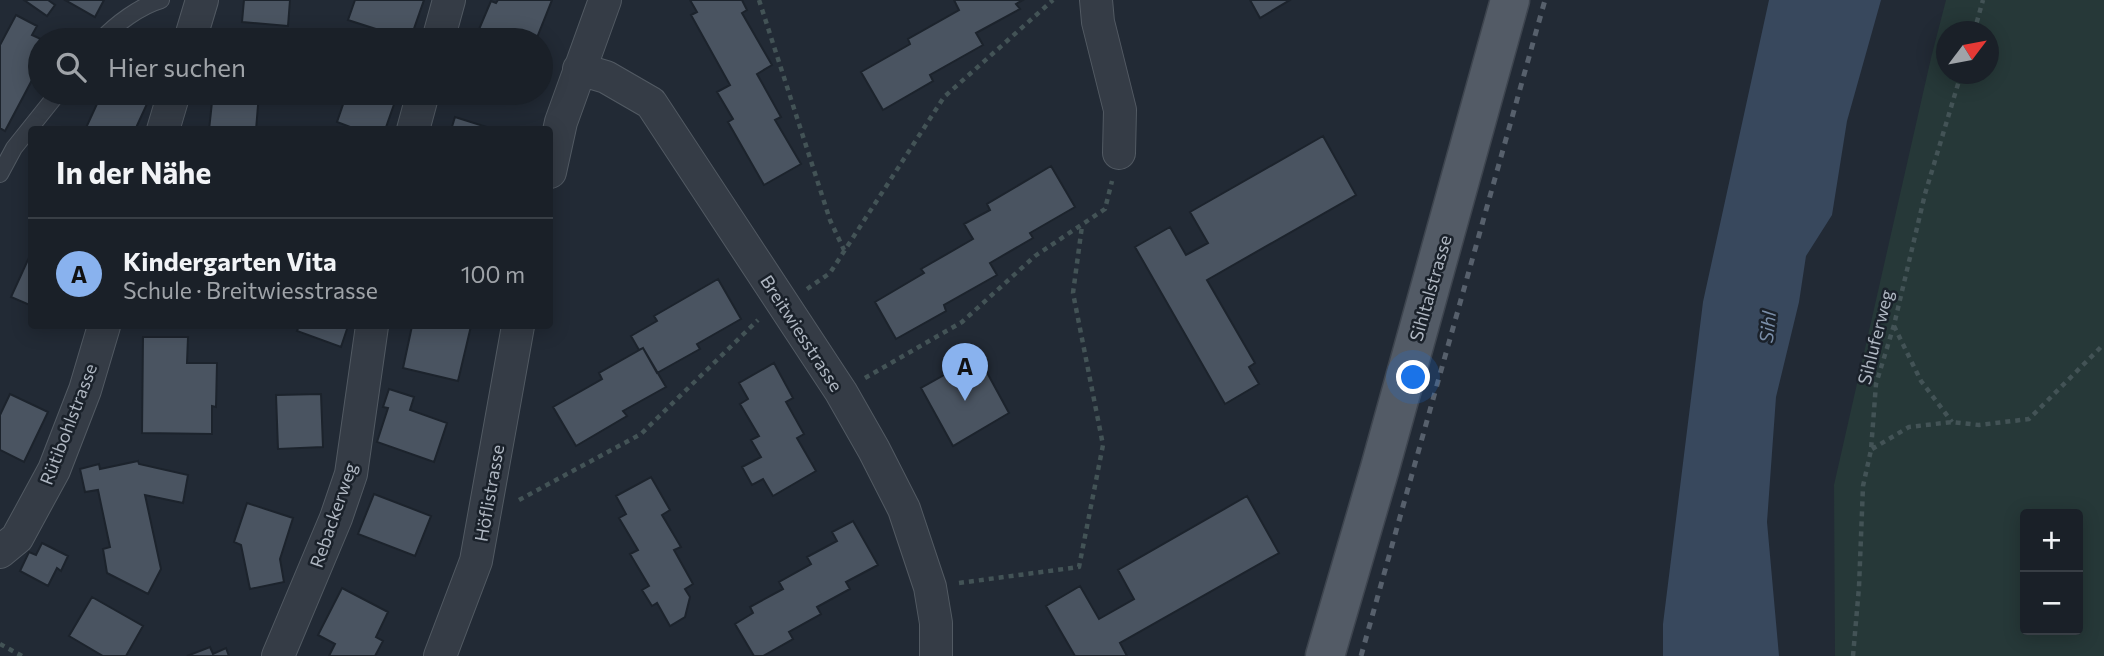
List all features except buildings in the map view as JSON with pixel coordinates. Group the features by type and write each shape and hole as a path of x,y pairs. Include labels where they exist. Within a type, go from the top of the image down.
{"main road":[{"name":"Sihltalstrasse","path":"1325,656 1510,0"}],"street":[{"path":"194,28 202,0"},
{"path":"441,28 449,0"},
{"path":"553,158 561,122 605,0"},
{"path":"1096,0 1098,22 1120,110 1119,153"},
{"name":"Breitwiesstrasse","path":"579,69 606,77 651,103 841,391 904,509 930,587 936,623 936,656"},
{"path":"164,126 170,105"},
{"path":"414,126 420,105"},
{"name":"Rütibohlstrasse","path":"0,552 17,538 54,470 85,390 103,329"},
{"name":"Rebackerweg","path":"278,656 336,518 351,474 372,329"},
{"name":"Höflistrasse","path":"440,656 476,561 517,329"}],"lane":[{"path":"114,28 161,0"},
{"path":"32,126 48,105"},
{"path":"0,174 14,148 28,130"}],"path":[{"path":"759,0 830,220 845,251"},
{"path":"488,501 512,504 641,434 760,318 830,273 944,97 1053,0"},
{"path":"1977,21 1983,0"},
{"name":"Sihluferweg","path":"1853,656 1863,486 1871,450 1876,384 1894,325 1925,194 1958,84"},
{"path":"841,391 962,322 1035,256 1105,209 1119,153"},
{"path":"930,587 1079,567 1103,445 1073,293 1082,226"},
{"path":"1894,325 1921,381 1952,422"},
{"path":"1871,450 1909,427 1952,422 1979,425 2029,419 2104,344"},
{"path":"0,644 22,656"}],"shaded area":[{"path":"1946,0 2104,0 2104,656 1835,656 1834,485 1936,39 1936,84 1999,84 1999,21 1941,21"}],"water":[{"name":"Sihl","path":"1769,0 1881,0 1847,121 1832,215 1806,256 1799,302 1776,397 1767,522 1779,656 1663,656 1663,624 1703,302"}],"railway":[{"path":"1361,656 1545,0"}],"place":[{"name":"Kindergarten Vita","path":"965,401"}]}
